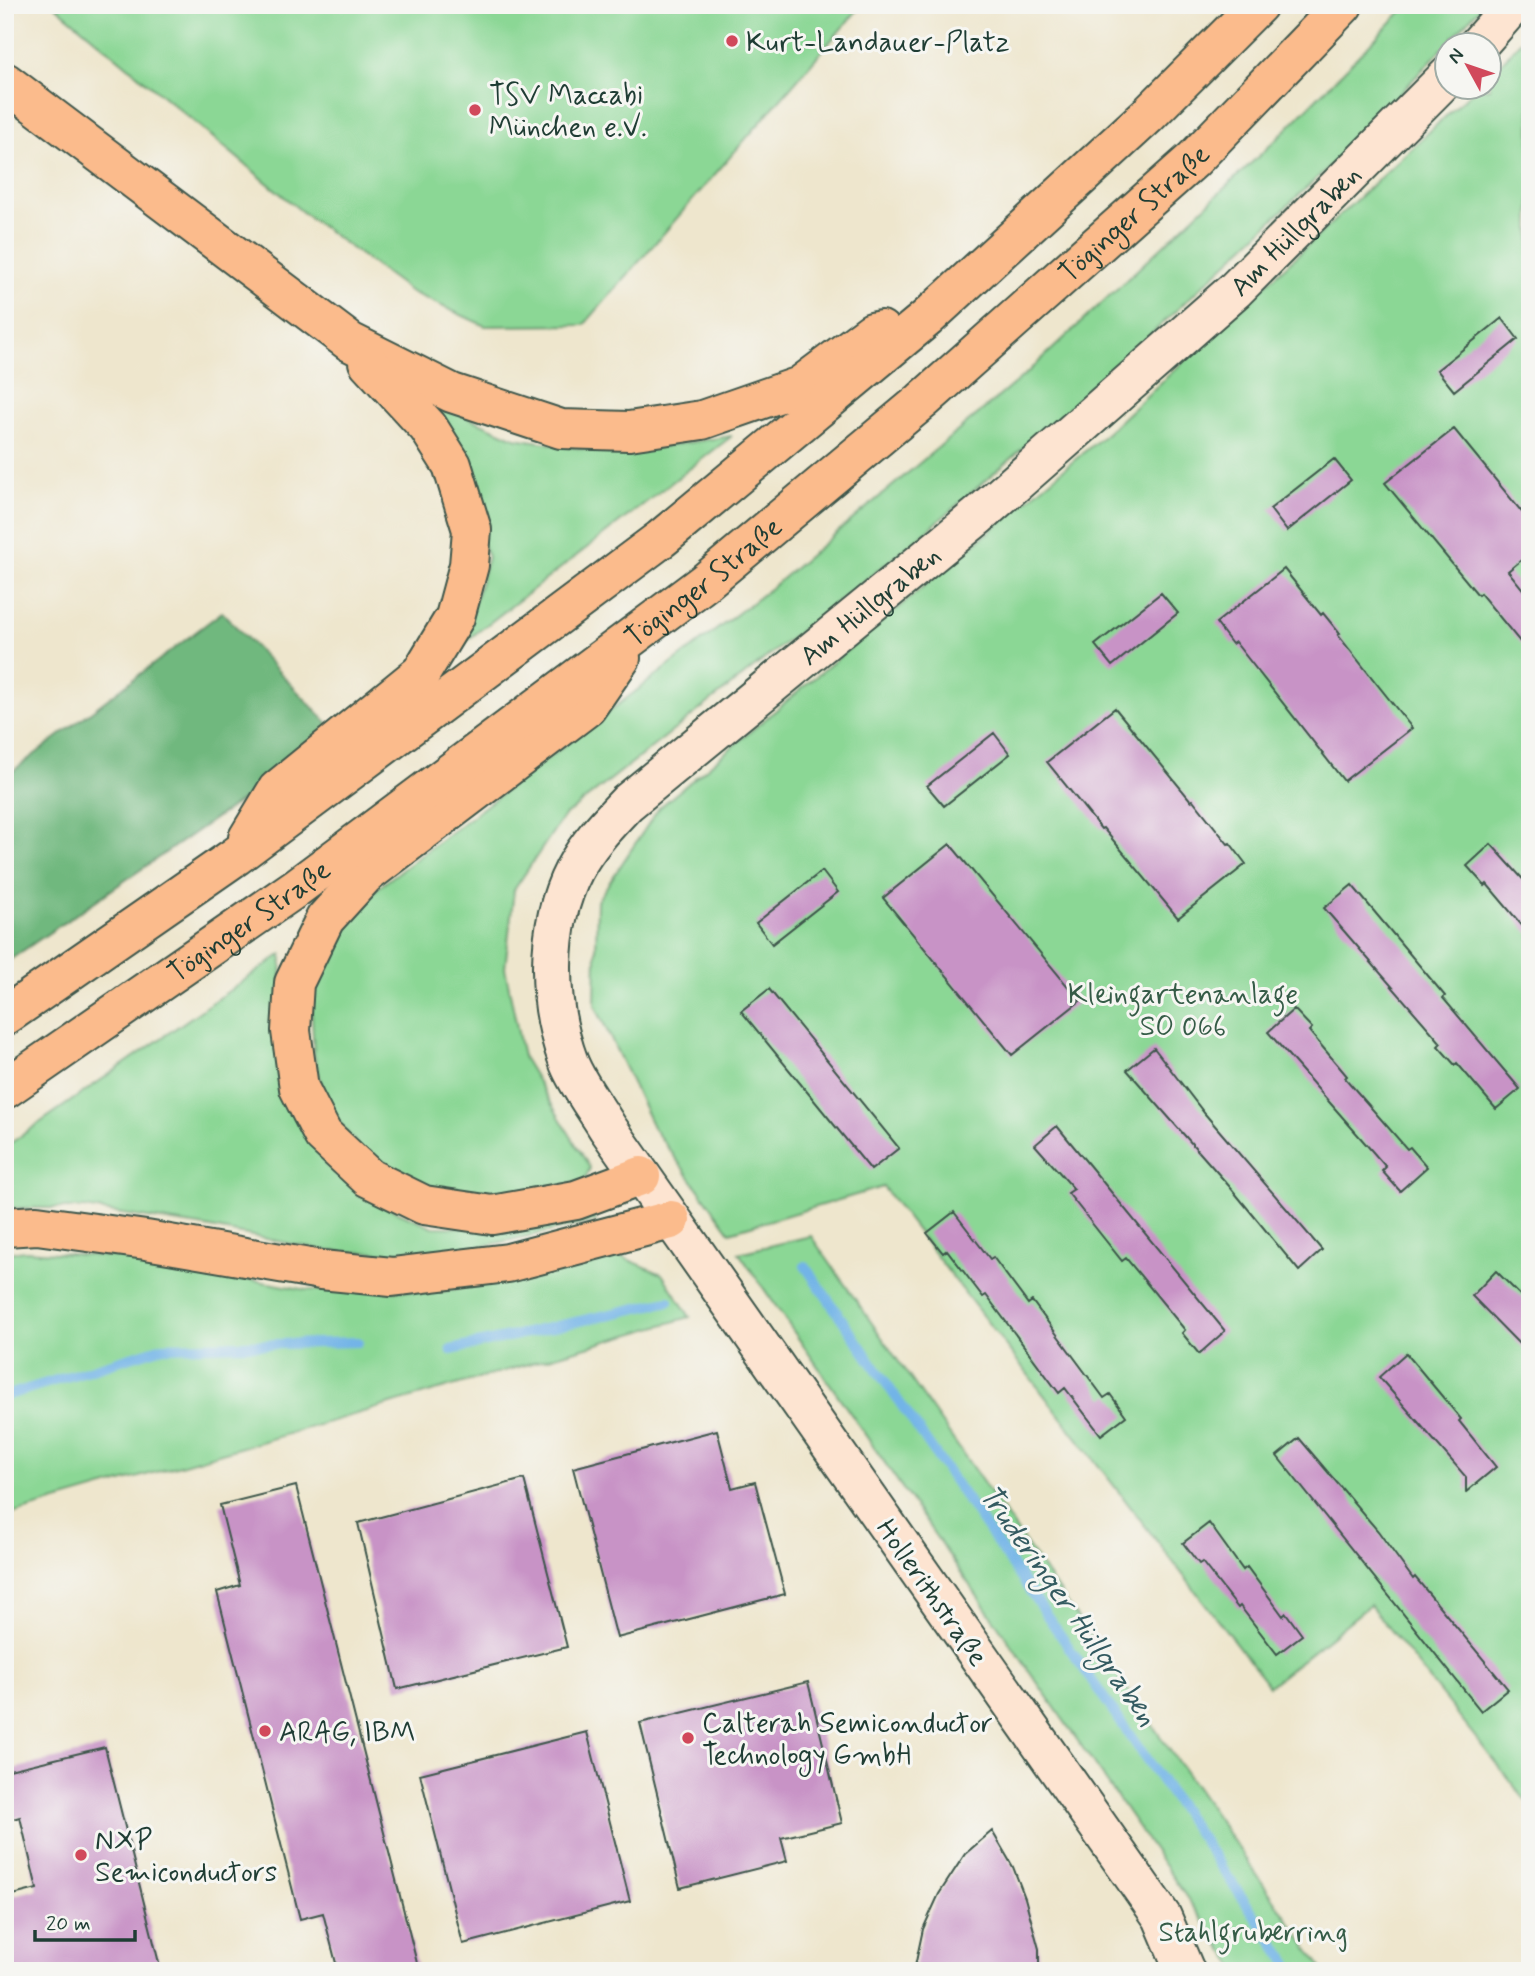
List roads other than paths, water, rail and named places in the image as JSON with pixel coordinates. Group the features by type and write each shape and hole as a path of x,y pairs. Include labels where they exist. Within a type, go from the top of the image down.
{"highway":[{"name":"Töginger Straße","path":"5,1016 236,856 661,539 927,318 1148,116 1258,5"},
{"name":"Töginger Straße","path":"5,1089 296,888 714,574 922,401 1193,160 1343,5"},
{"path":"5,82 350,342 452,393 561,429 629,430 702,421 800,386 872,332 927,318"},
{"path":"236,856 277,790 421,673 455,617 468,565 472,530 452,465 428,428 350,342"},
{"path":"641,1177 576,1200 492,1215 424,1205 369,1178 323,1135 299,1088 291,1031 294,983 325,919 365,875 587,707 642,629"},
{"path":"5,1227 37,1225 321,1270 392,1278 508,1264 671,1220"}],"main road":[{"path":"1489,32 1513,5"},
{"name":"Am Hüllgraben","path":"671,1220 607,1127 570,1064 557,1015 551,976 553,944 574,871 600,832 627,803 978,516 1235,290 1434,89"},
{"name":"Hollerithstraße","path":"671,1220 1162,1917 1185,1971"}],"waterway":[{"name":"Truderinger Hüllgraben","path":"805,1266 1293,1971"},
{"name":"Truderinger Hüllgraben","path":"451,1350 669,1301"},
{"name":"Truderinger Hüllgraben","path":"5,1396 163,1347 358,1342"}],"place":[{"name":"Kurt-Landauer-Platz","path":"732,41"},
{"name":"TSV Maccabi München e.V.","path":"475,110"},
{"name":"ARAG, IBM","path":"265,1731"},
{"name":"Calterah Semiconductor Technology GmbH","path":"688,1738"},
{"name":"NXP Semiconductors","path":"81,1855"}],"park label":[{"name":"Kleingartenanlage SO 066","path":"1183,1009"},
{"name":"Stahlgruberring","path":"1253,1931"}]}
